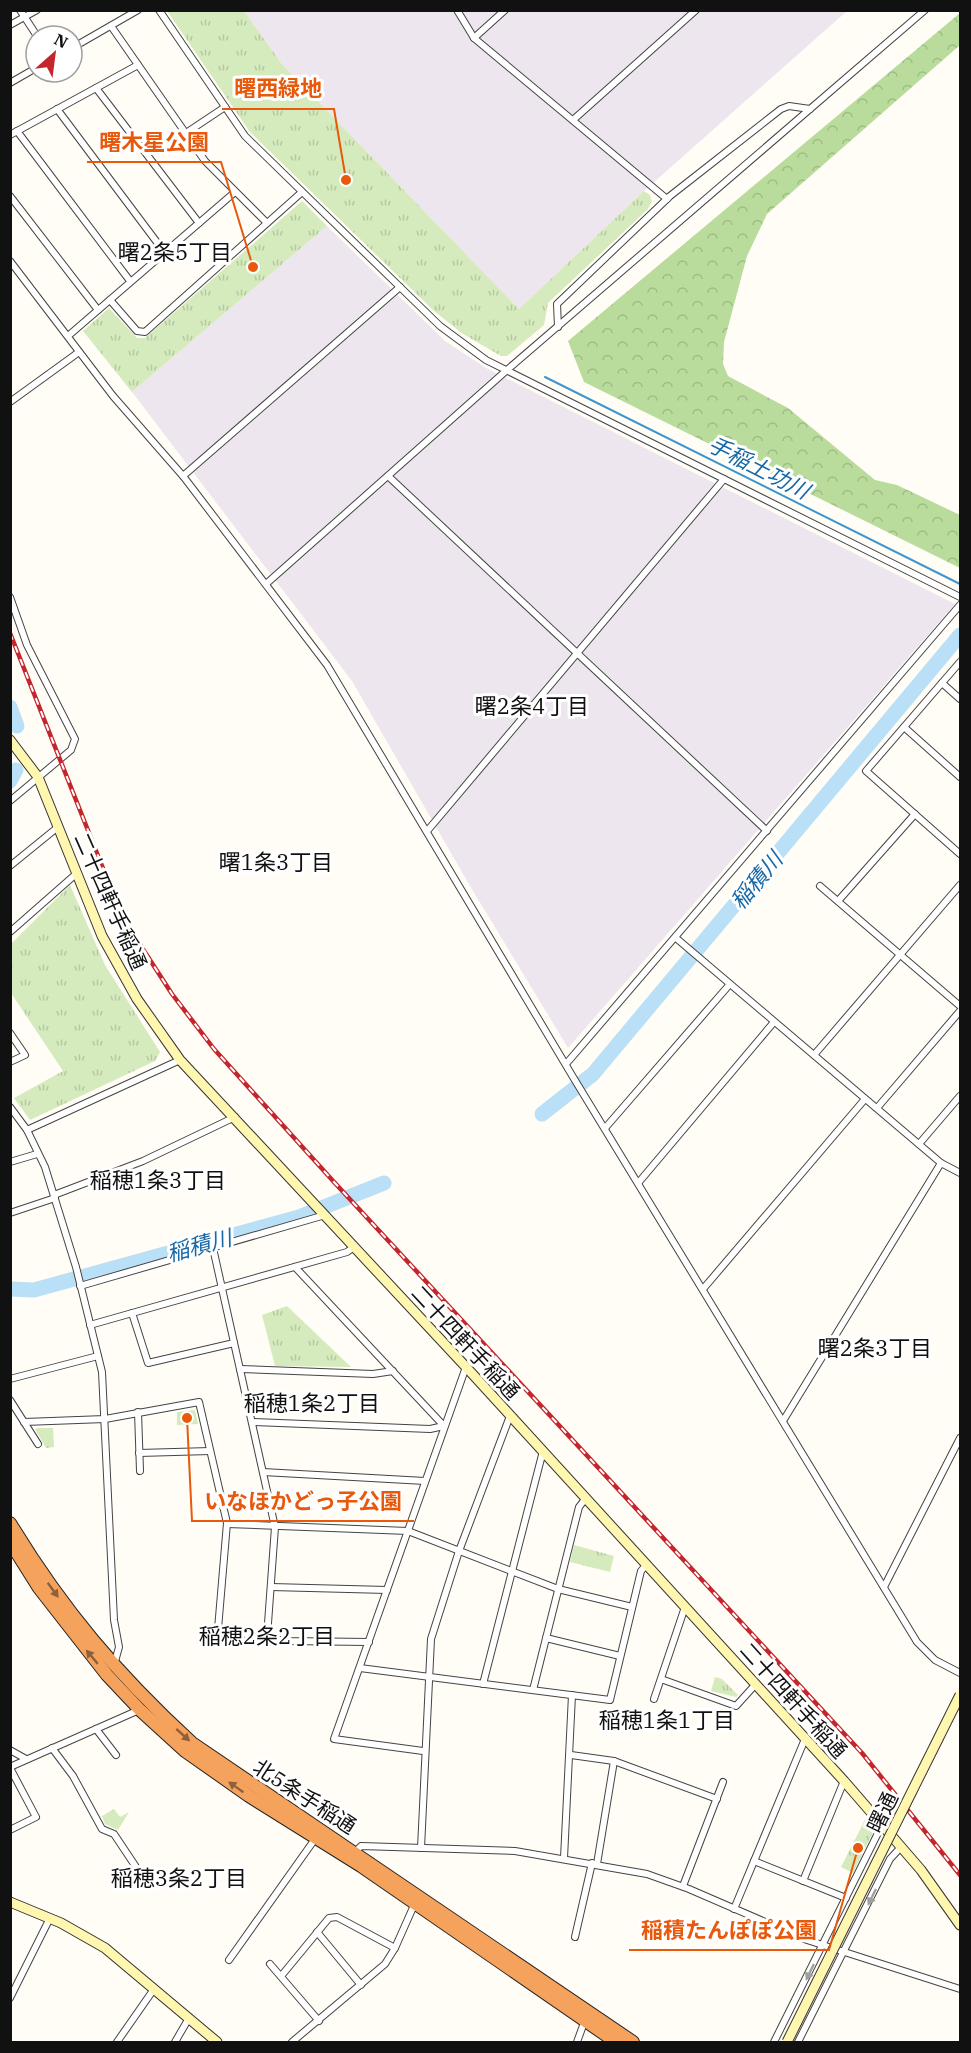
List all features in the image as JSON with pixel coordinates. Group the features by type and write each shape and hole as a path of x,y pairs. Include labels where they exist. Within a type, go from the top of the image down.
{"highway":[{"name":"北5条手稲通","path":"10,1523 14,1543 39,1588 73,1634 140,1710 185,1751 315,1839 352,1855 633,2043"},
{"name":"北5条手稲通","path":"14,1543 114,1666 192,1743 311,1825 415,1903 616,2043"}],"street":[{"path":"20,10 28,24"},
{"path":"10,25 37,10"},
{"path":"84,41 138,10"},
{"path":"159,10 245,136 440,326 486,360 960,597"},
{"path":"457,10 474,38 667,199"},
{"path":"474,38 505,10"},
{"path":"573,120 696,10"},
{"path":"266,584 507,370 925,10"},
{"path":"111,26 205,161 267,223"},
{"path":"130,281 14,133 138,65"},
{"path":"10,83 24,75"},
{"path":"96,88 200,223"},
{"path":"558,327 557,304 667,199 781,109 789,106 810,110"},
{"path":"186,134 225,107"},
{"path":"57,109 165,253"},
{"path":"68,336 235,192"},
{"path":"110,300 137,331 145,332 303,192"},
{"path":"10,196 98,310"},
{"path":"10,261 113,396 183,476 327,665 428,830 573,1077 590,1100 923,1650 960,1671"},
{"path":"183,476 400,287"},
{"path":"10,402 79,352"},
{"path":"388,476 767,831"},
{"path":"428,830 724,479"},
{"path":"10,597 27,645 75,739 71,750 10,801"},
{"path":"566,1064 960,605"},
{"path":"959,849 866,771 960,662"},
{"path":"942,683 960,699"},
{"path":"904,727 960,777"},
{"name":"二十四軒手稲通","path":"11,743 38,777 102,936 132,990 180,1060 466,1367 844,1781 901,1847 960,1925"},
{"path":"838,901 915,814"},
{"path":"10,866 58,826"},
{"path":"10,920 13,929 76,874"},
{"path":"814,1055 960,885"},
{"path":"820,886 960,1006"},
{"path":"676,938 941,1163 960,1173"},
{"path":"606,1127 730,984"},
{"path":"877,1108 960,1011"},
{"path":"639,1182 774,1022"},
{"path":"10,1033 25,1055 10,1062"},
{"path":"27,1130 180,1060"},
{"path":"919,1144 960,1096"},
{"path":"703,1289 866,1099"},
{"path":"10,1107 27,1130 55,1196 76,1267 102,1372 114,1620 119,1647 114,1666"},
{"path":"10,1213 142,1161 235,1117"},
{"path":"10,1162 37,1154"},
{"path":"783,1421 941,1163"},
{"path":"80,1284 213,1248 324,1213"},
{"path":"90,1325 347,1252 354,1247"},
{"path":"213,1248 275,1527 267,1637"},
{"path":"295,1267 444,1426"},
{"path":"132,1313 148,1362 234,1344"},
{"path":"10,1379 98,1356"},
{"path":"423,1751 334,1739 466,1367"},
{"path":"240,1370 373,1374 393,1371"},
{"path":"10,1400 38,1444"},
{"path":"24,1422 105,1419 199,1402 227,1524 218,1629 286,1641 369,1642"},
{"path":"138,1412 140,1471"},
{"path":"421,1848 423,1751 431,1639 459,1551 510,1416"},
{"path":"252,1422 430,1429 444,1426"},
{"path":"884,1587 960,1438"},
{"path":"139,1453 210,1451"},
{"path":"483,1684 543,1451"},
{"path":"263,1472 425,1480"},
{"path":"533,1690 579,1507 586,1498"},
{"path":"227,1524 408,1531 558,1589 632,1607"},
{"path":"360,1668 610,1700 641,1571 647,1564"},
{"path":"271,1587 387,1590"},
{"path":"654,1700 685,1607"},
{"path":"546,1638 620,1656"},
{"path":"661,1679 736,1706 755,1684"},
{"path":"564,1858 571,1755 572,1695"},
{"name":"曙通","path":"787,2043 960,1695"},
{"path":"10,1830 36,1817 10,1767 140,1710"},
{"path":"96,1729 116,1755"},
{"path":"734,1909 805,1738"},
{"path":"52,1748 73,1776 102,1829 114,1834 136,1867"},
{"path":"10,1750 26,1759"},
{"path":"571,1755 614,1761 717,1799"},
{"path":"575,1937 595,1864 614,1761"},
{"path":"803,1881 844,1781"},
{"path":"683,1886 723,1782"},
{"path":"774,2043 882,1825"},
{"path":"229,1960 315,1839"},
{"path":"352,1855 361,1846 515,1851 647,1874 683,1886 823,1945 960,1989"},
{"path":"798,2043 890,1859 901,1847"},
{"path":"754,1861 846,1898"},
{"path":"10,1902 50,1918 105,1948 217,2043"},
{"path":"292,2043 385,1964 395,1948 415,1903"},
{"path":"282,1975 329,1918 337,1917 395,1948"},
{"path":"10,1998 50,1918"},
{"path":"317,1932 361,1985"},
{"path":"270,1964 282,1975 319,2021"},
{"path":"117,2043 154,1989"},
{"path":"175,2043 189,2018"},
{"path":"578,2043 585,2020"}],"shaded area":[{"path":"244,11 847,11 644,191 519,309 282,64"},
{"path":"327,226 445,341 486,368 955,604 568,1048 470,886 352,681 132,392"}],"green space":[{"path":"167,11 244,11 282,64 519,309 644,191 650,195 652,202 647,210 548,303 544,325 507,356 501,356 463,334 434,311 250,132"},
{"path":"960,13 960,45 767,214 747,256 724,342 723,364 728,376 788,408 875,480 897,485 960,515 960,568 584,382 568,341"},
{"path":"302,201 327,226 132,392 83,331 109,308 137,338 145,338"},
{"path":"70,885 105,965 160,1052 155,1061 30,1120 14,1098 63,1071 11,993 11,944"},
{"path":"287,1306 351,1367 275,1366 262,1315"},
{"path":"195,1410 198,1424 177,1425 177,1412"},
{"path":"53,1428 54,1447 46,1448 35,1429"},
{"path":"574,1545 614,1556 610,1572 570,1562"},
{"path":"715,1677 722,1679 738,1695 736,1697 711,1691"},
{"path":"114,1809 120,1817 129,1812 118,1830 105,1824 102,1816"},
{"path":"866,1818 875,1828 853,1873 841,1867"}],"waterway":[{"name":"手稲土功川","path":"545,377 960,584"},
{"name":"稲積川","path":"542,1114 593,1074 960,635"},
{"path":"10,707 17,726"},
{"path":"10,781 16,770"},
{"name":"稲積川","path":"10,1289 34,1290 299,1217 384,1183"}],"railway":[{"path":"10,633 106,876 139,943 172,994 214,1049 862,1753 960,1875"}],"place":[{"name":"曙西緑地","path":"346,180"},
{"name":"曙木星公園","path":"253,267"},
{"name":"いなほかどっ子公園","path":"187,1418"},
{"name":"稲積たんぽぽ公園","path":"858,1848"}],"district":[{"name":"曙2条5丁目","path":"175,251"},
{"name":"曙2条4丁目","path":"532,705"},
{"name":"曙1条3丁目","path":"276,861"},
{"name":"稲穂1条3丁目","path":"158,1179"},
{"name":"曙2条3丁目","path":"875,1347"},
{"name":"稲穂1条2丁目","path":"312,1402"},
{"name":"稲穂2条2丁目","path":"267,1635"},
{"name":"稲穂1条1丁目","path":"667,1719"},
{"name":"稲穂3条2丁目","path":"179,1877"}]}
